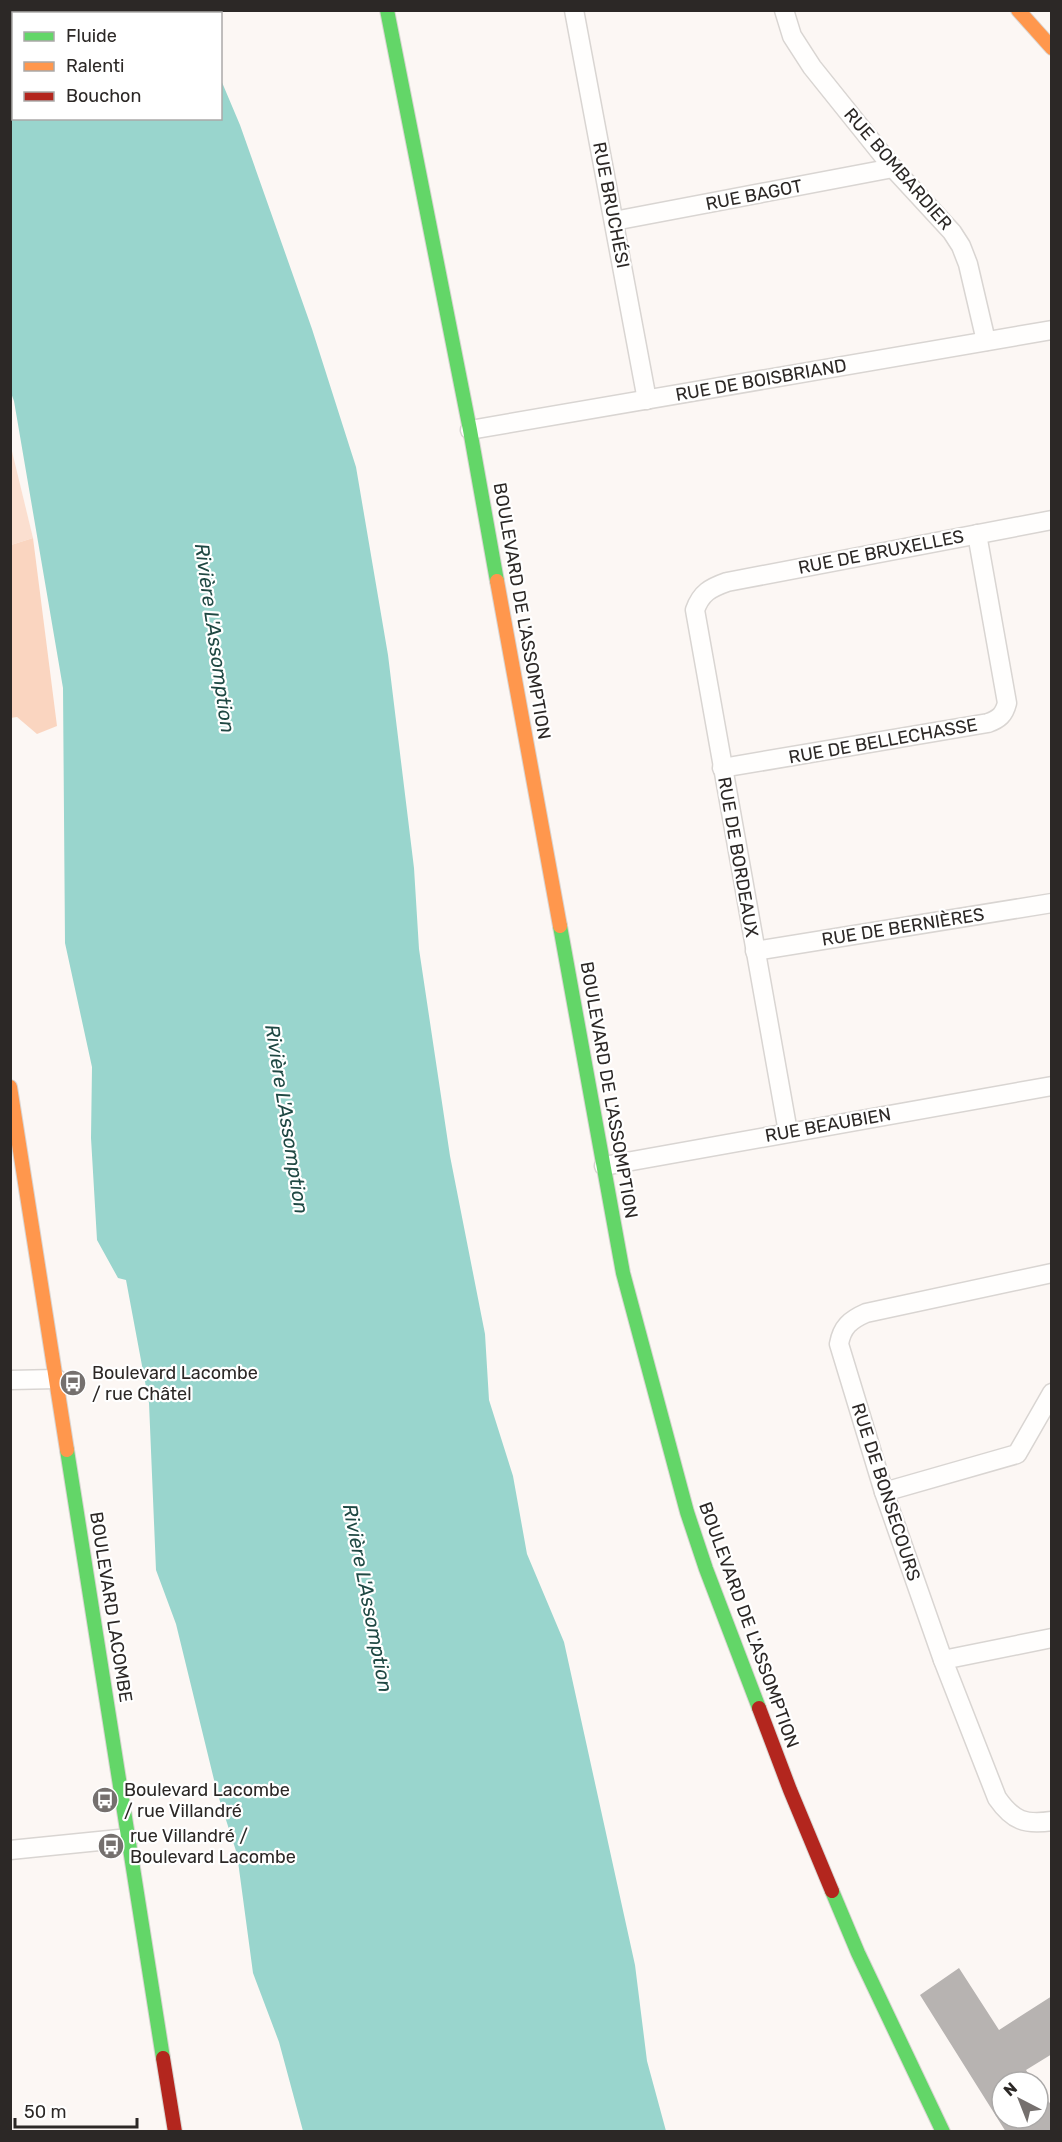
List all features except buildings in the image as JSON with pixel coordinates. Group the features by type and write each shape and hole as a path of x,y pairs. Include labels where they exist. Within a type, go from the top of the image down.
{"street":[{"name":"BOULEVARD DE L'ASSOMPTION","path":"387,10 470,430 623,1273 687,1512 706,1569 790,1790 853,1942 943,2132"},
{"name":"RUE BRUCHÉSI","path":"574,10 647,400"},
{"name":"RUE BOMBARDIER","path":"784,10 792,36 812,67 893,168 952,232 961,246 968,264 986,341"},
{"path":"1018,10 1052,48"},
{"name":"RUE BAGOT","path":"614,221 893,168"},
{"name":"RUE DE BOISBRIAND","path":"470,430 1052,330"},
{"name":"RUE DE BRUXELLES","path":"711,587 1052,520"},
{"name":"RUE DE BELLECHASSE","path":"722,768 998,720 1005,712 1007,703 978,534"},
{"name":"RUE DE BORDEAUX","path":"711,587 699,598 695,610 788,1132"},
{"name":"RUE DE BERNIÈRES","path":"755,951 1052,903"},
{"name":"RUE BEAUBIEN","path":"604,1166 1052,1086"},
{"name":"BOULEVARD LACOMBE","path":"11,1088 175,2132"},
{"name":"RUE DE BONSECOURS","path":"1052,1273 866,1313 853,1319 841,1332 839,1344 884,1492 943,1660 997,1798 1006,1810 1018,1819 1028,1823 1052,1821"},
{"path":"10,1380 57,1379"},
{"path":"884,1492 1017,1454 1052,1393"},
{"path":"943,1660 1052,1638"},
{"path":"10,1850 129,1838"}],"shaded area":[{"path":"10,443 33,538 11,545 10,545"},
{"path":"33,538 57,726 37,734 17,717 10,718 11,545"}],"water":[{"name":"Rivière L'Assomption","path":"11,10 191,11 12,12 12,120 222,120 222,82 240,125 312,329 356,467 388,655 414,868 419,949 450,1156 485,1334 489,1400 513,1476 527,1554 564,1642 635,1965 647,2061 666,2131 303,2131 279,2042 253,1973 237,1854 217,1792 176,1624 156,1570 149,1403 126,1280 118,1278 97,1240 91,1138 92,1067 65,943 63,688 11,393"}],"traffic: fast":[{"path":"387,10 470,430 497,581"},
{"path":"560,926 623,1273 687,1512 706,1569 759,1708"},
{"path":"67,1450 163,2058"},
{"path":"832,1891 858,1953 943,2132"}],"traffic: slow":[{"path":"1018,10 1052,48"},
{"path":"497,581 560,926"},
{"path":"10,1087 67,1450"}],"traffic: jam":[{"path":"759,1708 832,1891"},
{"path":"163,2058 175,2132"}],"place":[{"name":"Boulevard Lacombe / rue Châtel","path":"73,1383"},
{"name":"Boulevard Lacombe / rue Villandré","path":"105,1800"},
{"name":"rue Villandré / Boulevard Lacombe","path":"111,1846"}]}
